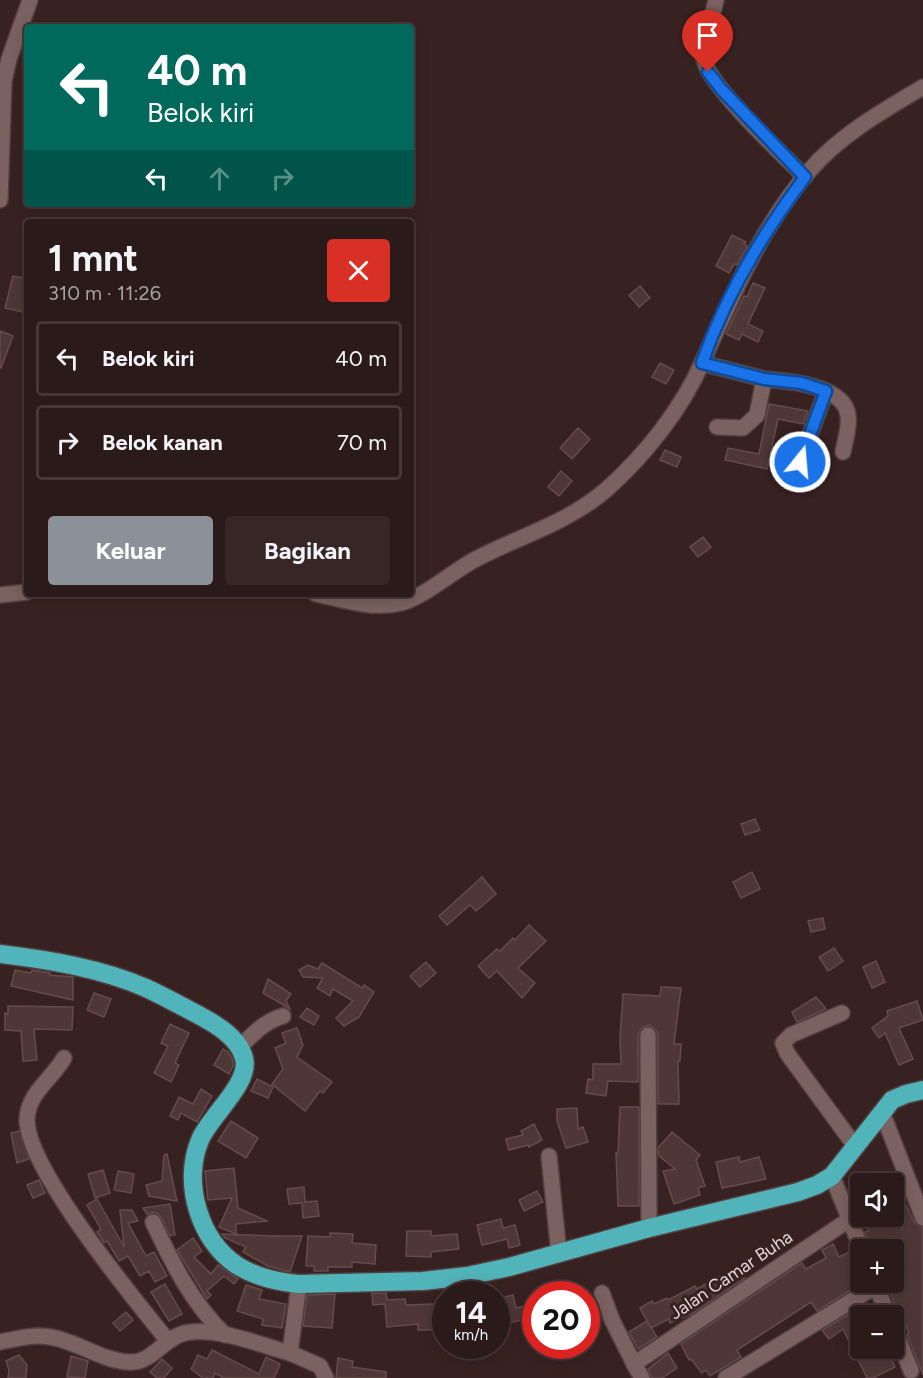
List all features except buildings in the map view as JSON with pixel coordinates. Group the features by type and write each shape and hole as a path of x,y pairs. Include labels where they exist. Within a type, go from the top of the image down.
{"highway":[{"path":"0,954 60,963 105,974 145,988 206,1019 225,1032 240,1047 245,1060 243,1074 236,1088 200,1139 193,1161 193,1186 199,1215 207,1232 220,1249 237,1265 269,1279 299,1284 423,1281 467,1276 798,1192 832,1176 892,1100 923,1090"}],"street":[{"path":"0,200 4,81 9,59 30,0"},
{"path":"716,0 704,59 708,72 722,90 805,177"},
{"path":"414,595 476,559 560,522 608,488 658,434 702,363 732,294 782,208 805,177 835,145 923,87"},
{"path":"702,363 764,379 801,383 826,391 843,401 848,413 849,426 843,452"},
{"path":"717,427 743,428 757,415 764,379"},
{"path":"791,461 800,462 826,391"},
{"path":"0,595 24,592"},
{"path":"331,597 376,606 402,602 411,597"},
{"path":"842,1013 790,1035 783,1043 787,1053 855,1146"},
{"path":"240,1047 258,1029 273,1019 283,1017"},
{"path":"648,1035 649,1228"},
{"path":"64,1058 35,1093 30,1105 27,1118 33,1146 90,1241 168,1341"},
{"path":"882,1112 923,1218"},
{"path":"549,1156 559,1254"},
{"path":"832,1176 839,1198 850,1219"},
{"name":"Jalan Camar Buha","path":"634,1364 850,1219"},
{"path":"153,1222 176,1272 210,1321 225,1335"},
{"path":"290,1353 299,1284"},
{"path":"602,1293 612,1320 642,1378"},
{"path":"726,1378 861,1293"},
{"path":"0,1342 40,1336 51,1337 126,1362 138,1362 149,1357 180,1334 192,1332 225,1335 290,1353 320,1366 326,1378"},
{"path":"904,1353 911,1371"}],"route":[{"path":"708,72 722,90 805,177 782,208 732,294 702,363 764,379 801,383 826,391 808,434 800,462"}]}
